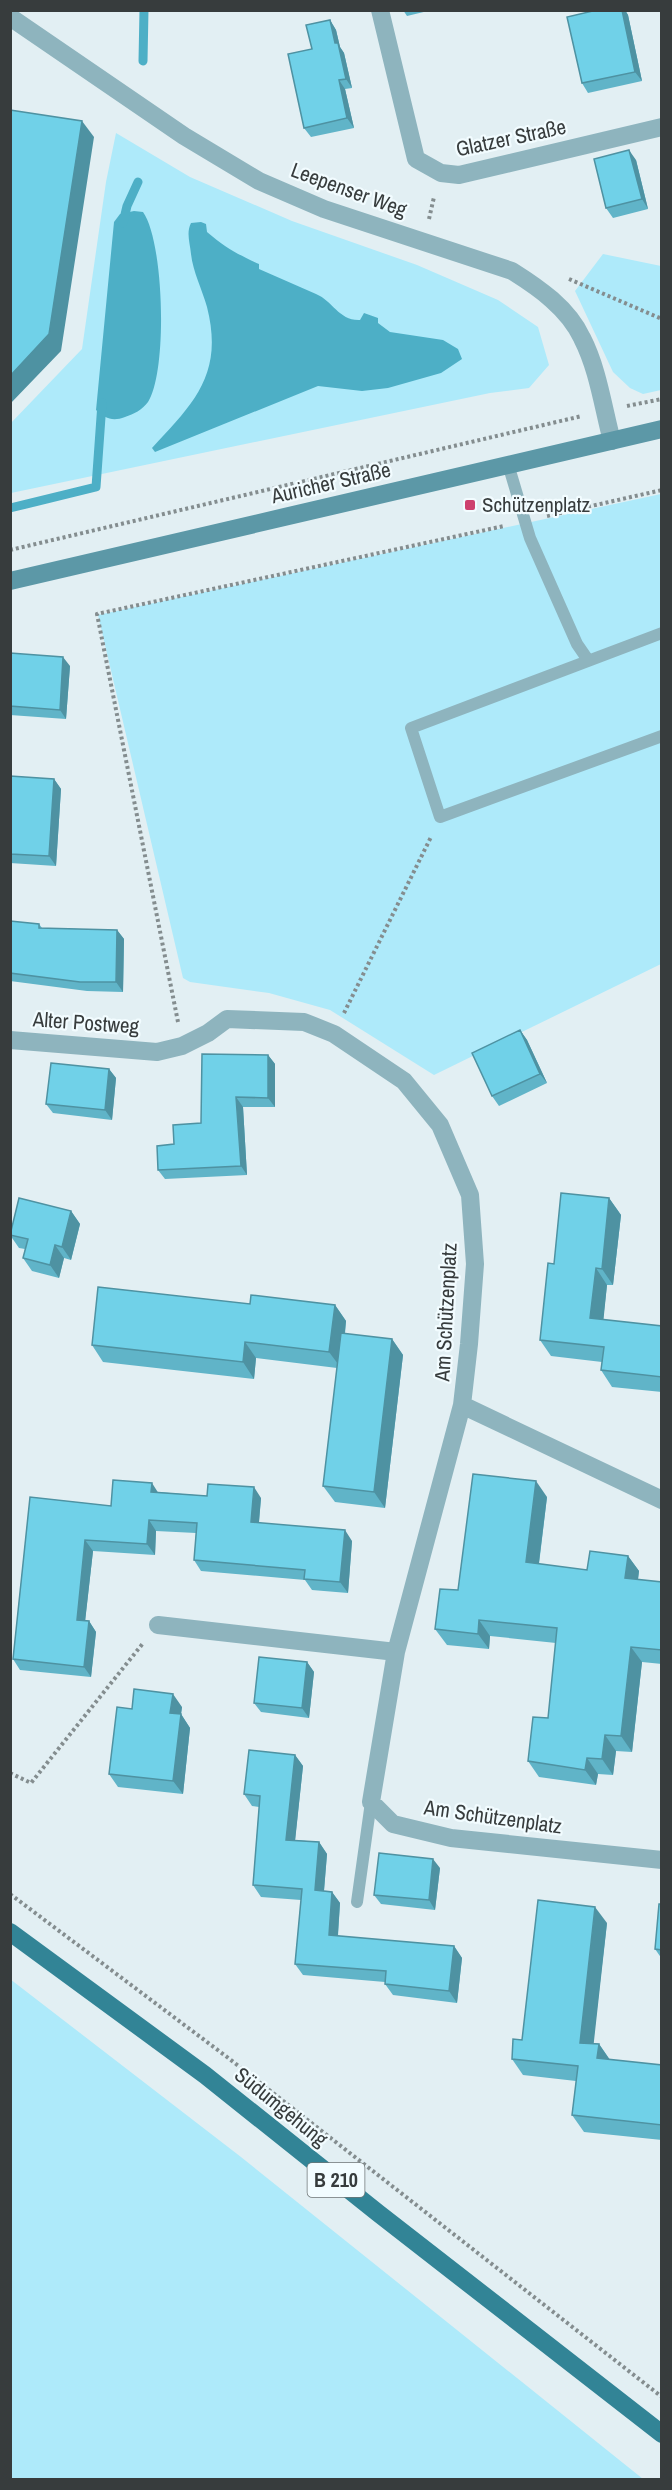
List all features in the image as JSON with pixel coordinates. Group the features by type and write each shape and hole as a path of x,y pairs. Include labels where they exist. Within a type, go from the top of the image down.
{"main road":[{"name":"Südumgehung","path":"10,1932 205,2074 388,2221 662,2434"}],"street":[{"name":"Glatzer Straße","path":"380,10 416,159 441,173 459,175 662,127"},
{"name":"Leepenser Weg","path":"10,17 184,136 259,181 324,209 424,240 512,271 537,287 562,309 582,337 612,441"},
{"name":"Auricher Straße","path":"10,581 662,429"},
{"name":"Am Schützenplatz","path":"158,1052 182,1046 208,1034 227,1019 304,1022 334,1034 404,1081 440,1125 470,1195 475,1264 470,1344 462,1405 396,1652 370,1802 393,1824 451,1838 662,1860"},
{"name":"Alter Postweg","path":"10,1040 158,1052"},
{"name":"Am Schützenplatz","path":"462,1405 662,1500"},
{"path":"158,1625 396,1652"}],"lane":[{"path":"508,464 541,566 576,644 588,660"},
{"path":"662,633 411,728 440,817 662,736"},
{"path":"357,1902 370,1802"}],"path":[{"path":"424,240 441,173"},
{"path":"564,279 574,280 662,319"},
{"path":"10,550 662,399"},
{"path":"182,1046 97,614 662,490"},
{"path":"334,1034 440,817"},
{"path":"10,1773 31,1783 158,1625"},
{"path":"10,1894 227,2057 662,2397"}],"shaded area":[{"path":"116,133 190,177 292,221 417,265 498,300 538,327 549,365 529,388 490,393 11,493 10,424 82,349 106,182"},
{"path":"143,212 150,227 155,250 161,306 159,363 148,402 135,413 112,419 96,410 114,222 120,214"},
{"path":"191,223 206,224 207,232 214,238 259,264 259,269 322,297 341,314 360,320 364,313 378,318 378,323 390,332 443,340 458,349 462,359 441,373 388,388 362,391 318,386 155,452 152,448 192,401 202,386 208,369 211,330 207,307 192,261 189,234"},
{"path":"603,254 661,266 661,390 643,394 630,388 613,372 575,291"},
{"name":"Schützenplatz","path":"661,494 661,964 434,1075 330,1010 269,993 190,982 183,978 98,615"},
{"path":"10,1979 241,2157 643,2479 11,2479"}],"building":[{"path":"597,10 622,10 635,72 582,83 567,17"},
{"path":"330,20 346,79 339,80 347,118 304,128 288,54 312,49 306,25"},
{"path":"10,110 82,121 49,334 10,376"},
{"path":"629,150 642,199 606,208 594,159"},
{"path":"10,653 63,657 60,710 10,706"},
{"path":"10,776 54,779 49,856 10,854"},
{"path":"10,921 39,924 39,928 117,930 116,982 80,982 10,973"},
{"path":"520,1030 540,1074 492,1096 472,1053"},
{"path":"202,1054 268,1055 268,1098 236,1097 241,1166 158,1170 157,1146 174,1144 173,1125 201,1123"},
{"path":"51,1063 109,1069 105,1110 46,1104"},
{"path":"561,1193 609,1198 602,1269 596,1268 590,1318 662,1326 662,1377 601,1370 604,1347 540,1340 548,1263 554,1264"},
{"path":"19,1198 71,1211 62,1247 55,1245 50,1265 23,1258 28,1239 10,1235"},
{"path":"98,1287 250,1304 251,1295 335,1305 329,1352 245,1342 243,1362 92,1345"},
{"path":"341,1333 392,1339 374,1492 323,1486"},
{"path":"473,1474 536,1481 526,1562 587,1570 590,1551 628,1556 625,1578 662,1582 662,1650 631,1647 621,1736 605,1735 602,1759 587,1758 585,1770 528,1761 533,1717 548,1718 557,1628 479,1620 478,1634 435,1629 440,1589 458,1590"},
{"path":"113,1480 152,1483 151,1492 207,1496 208,1484 254,1487 251,1522 345,1530 340,1582 304,1579 305,1570 194,1560 197,1523 149,1520 147,1544 85,1540 77,1620 89,1621 84,1667 13,1659 30,1497 111,1506"},
{"path":"259,1657 307,1662 302,1708 254,1703"},
{"path":"134,1689 173,1694 170,1713 181,1714 173,1781 109,1774 117,1707 132,1709"},
{"path":"249,1750 295,1755 286,1840 319,1842 315,1890 332,1892 329,1935 454,1946 449,1991 385,1984 386,1971 295,1964 302,1889 253,1885 260,1796 244,1794"},
{"path":"379,1853 433,1859 429,1900 374,1895"},
{"path":"538,1900 595,1907 580,2043 599,2044 597,2058 662,2065 662,2125 572,2115 578,2066 512,2059 513,2039 522,2040"},
{"path":"659,1904 662,1904 662,1950 655,1949"}],"waterway":[{"path":"143,61 144,10"},
{"path":"123,223 127,206 138,182"},
{"path":"10,508 96,487 102,403"}],"place":[{"name":"Schützenplatz","path":"470,505"}]}
